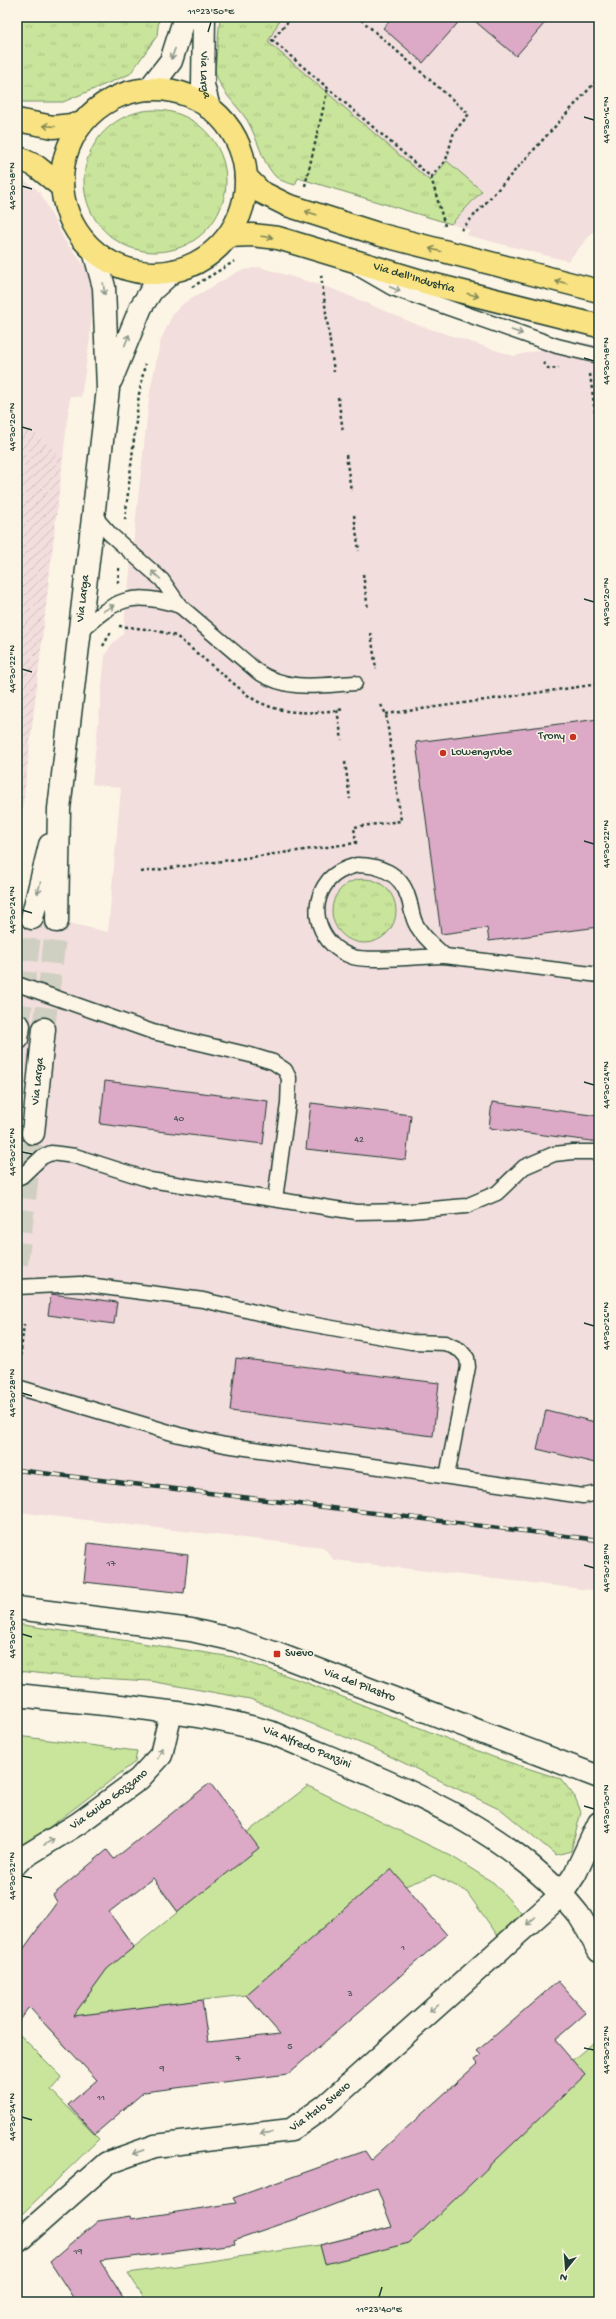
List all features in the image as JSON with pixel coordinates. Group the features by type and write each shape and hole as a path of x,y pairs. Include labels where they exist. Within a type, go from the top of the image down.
{"main road":[{"path":"149,89 171,91 184,95 209,108 224,122 235,138 243,157 246,177 242,208 228,236 213,252 194,264 173,271 152,273 131,270 112,263 94,251 75,229 64,202 62,186 66,153 72,138 81,124 95,110 112,99 130,92 149,89"},
{"path":"17,120 53,127 81,124"},
{"path":"17,157 36,166 62,186"},
{"path":"246,177 261,192 287,205 401,241 599,292"},
{"name":"Via dell'Industria","path":"228,236 273,237 485,298 599,326"}],"street":[{"path":"149,89 171,61 185,17"},
{"name":"Via Larga","path":"204,17 203,85 209,108"},
{"name":"Via Larga","path":"57,921 59,809 108,389 104,287 94,251"},
{"name":"Via Larga","path":"108,389 141,307 152,290 173,271"},
{"name":"Via Larga","path":"32,918 59,809"},
{"name":"Via Larga","path":"33,1133 44,1029"},
{"name":"Via del Pilastro","path":"17,1608 192,1630 235,1640 284,1656 599,1777"},
{"name":"Via Alfredo Panzini","path":"17,1695 226,1721 270,1732 411,1794 453,1814 511,1851 561,1895 578,1915 599,1951"},
{"name":"Via Guido Gozzano","path":"17,1863 21,1859 79,1824 139,1779 161,1755 171,1713"},
{"path":"561,1895 575,1874 599,1822"},
{"name":"Via Italo Svevo","path":"17,2242 107,2163 155,2146 291,2130 325,2106 561,1895"}],"lane":[{"path":"336,256 392,288 557,346 599,356"},
{"path":"93,515 110,534 162,580 180,606 258,672 272,681 297,686 355,683"},
{"path":"79,633 100,613 124,600 157,599 180,606"},
{"path":"445,956 427,940 417,926 411,912 408,896 401,882 388,871 373,865 357,864 341,870 329,880 320,894 317,910 319,926 327,940 339,951 355,957 445,956 599,975"},
{"path":"17,984 153,1032 250,1055 273,1062 285,1070 289,1078 288,1104 275,1199"},
{"path":"17,1178 22,1176 42,1157 56,1154 75,1156 150,1180 356,1212 410,1211 466,1206 497,1193 524,1167 554,1154 599,1152"},
{"path":"17,1287 80,1284 188,1298 293,1321 411,1342 445,1343 460,1350 467,1358 468,1367 447,1476"},
{"path":"17,1381 179,1435 225,1445 583,1496 599,1493"}],"path":[{"path":"292,17 272,40 431,177 447,232"},
{"path":"358,17 469,114 454,132 446,160 431,177"},
{"path":"457,235 599,78"},
{"path":"305,190 328,88"},
{"path":"189,288 237,260"},
{"path":"321,274 334,372"},
{"path":"124,525 139,394 146,360"},
{"path":"589,370 599,442"},
{"path":"338,396 343,431"},
{"path":"346,455 351,491"},
{"path":"354,515 359,551"},
{"path":"117,586 120,564"},
{"path":"363,574 368,609"},
{"path":"371,633 376,669"},
{"path":"386,714 599,684"},
{"path":"141,872 356,843 354,827 401,821 386,714 381,705"},
{"path":"337,710 342,740"},
{"path":"345,762 350,799"},
{"path":"17,1381 24,1324"}],"shaded area":[{"path":"220,17 599,17 599,225 568,261 466,235 470,230 298,178 295,185 279,180 268,167 247,121 226,95 217,78 215,71"},
{"path":"17,175 40,192 65,241 88,270 93,291 90,339 81,397 70,396 63,458 17,417"},
{"path":"259,267 333,289 418,325 514,356 577,341 599,346 599,1591 334,1560 323,1547 17,1512 17,916 69,923 108,932 121,788 92,784 105,656 111,645 123,634 150,391 161,339 173,314 184,303 239,271"},
{"path":"17,417 63,458 17,857"}],"green space":[{"path":"17,17 159,17 157,36 130,74 63,102 19,102 17,100"},
{"path":"220,17 281,17 268,42 430,181 447,161 482,191 451,224 298,178 295,185 279,179 270,170 266,163 247,120 224,91 217,78 215,71"},
{"path":"148,110 162,110 189,118 210,136 221,154 225,167 225,195 218,215 200,236 189,244 176,249 162,252 148,252 121,244 100,226 92,215 87,202 84,188 84,174 92,147 110,126 121,118 134,113"},
{"path":"364,879 382,885 390,893 396,911 390,929 382,937 364,943 346,937 338,929 332,911 338,893 346,885"},
{"path":"17,1624 233,1657 305,1682 493,1757 561,1779 575,1797 581,1812 571,1851 556,1855 503,1811 375,1749 250,1699 150,1681 65,1676 17,1671"},
{"path":"17,1736 137,1751 135,1762 17,1852"},
{"path":"308,1786 451,1856 494,1883 521,1913 498,1936 466,1891 434,1875 405,1886 262,2013 246,1995 202,2000 67,2048 44,2023 97,1948 122,1930 134,1947 178,1912 165,1895"},
{"path":"17,2032 62,2077 51,2090 99,2139 17,2219"},
{"path":"599,2038 599,2302 147,2302 128,2273 320,2245 400,2225 540,2087"}],"building":[{"path":"393,17 463,17 423,63 383,28"},
{"path":"470,17 550,17 516,56"},
{"path":"599,719 599,927 489,941 487,928 441,934 416,742"},
{"path":"105,1081 268,1101 263,1144 100,1124"},
{"path":"492,1102 599,1116 599,1142 489,1128"},
{"path":"311,1103 411,1115 406,1160 306,1149"},
{"path":"51,1294 117,1302 114,1324 48,1315"},
{"path":"236,1358 439,1383 433,1436 230,1411"},
{"path":"546,1410 599,1423 599,1464 537,1449"},
{"path":"88,1543 188,1555 184,1593 84,1582"},
{"path":"210,1783 259,1848 178,1912 153,1878 109,1912 134,1947 107,1969 73,2016 202,2000 208,2042 280,2034 246,1995 391,1869 447,1935 288,2074 144,2092 95,2134 68,2105 97,2080 29,2007 17,2023 17,1958 57,1902 53,1895 107,1850 114,1859"},
{"path":"558,1981 586,2013 555,2040 585,2075 409,2243 325,2264 320,2245 392,2227 377,2188 304,2216 234,2240 235,2244 100,2261 126,2302 76,2302 50,2262 98,2221 130,2216 131,2219 236,2203 233,2198 365,2151 371,2160 477,2064 474,2060 481,2055 477,2051"}],"tunnel":[{"path":"19,1026 32,918"},
{"path":"44,1029 57,921"},
{"path":"17,1264 33,1133"}],"railway":[{"path":"17,1470 599,1540"}],"place":[{"name":"Trony","path":"573,737"},
{"name":"Lowengrube","path":"443,753"},
{"name":"Svevo","path":"277,1654"}]}
